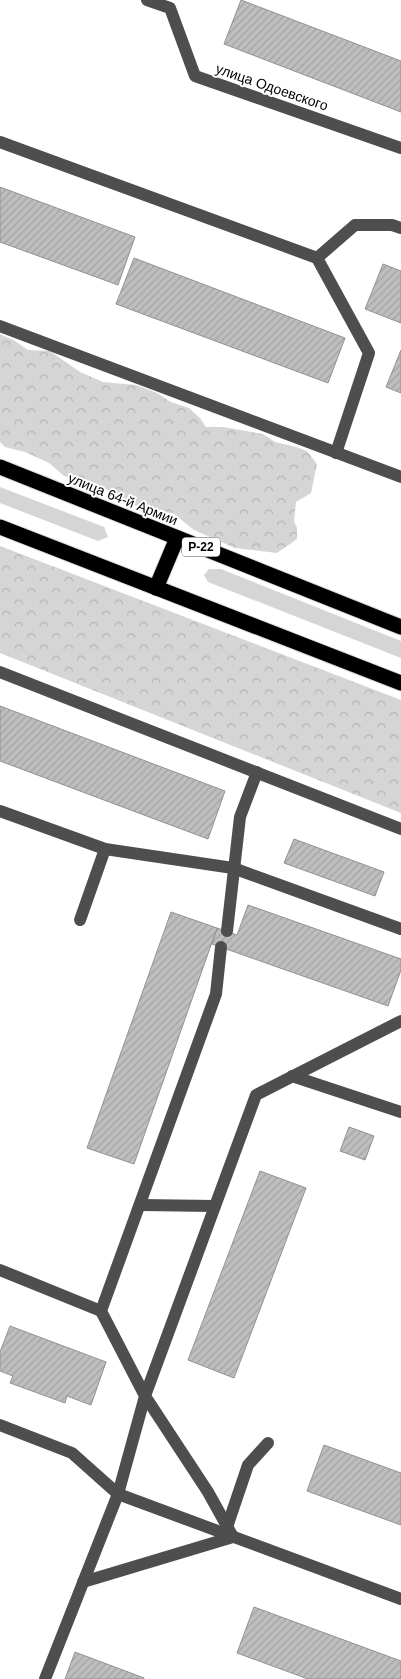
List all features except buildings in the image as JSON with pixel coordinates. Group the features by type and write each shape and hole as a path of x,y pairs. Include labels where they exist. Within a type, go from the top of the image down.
{"highway":[{"name":"улица 64-й Армии","path":"0,467 401,627"},
{"path":"0,527 401,683"},
{"path":"156,588 177,538"}],"street":[{"name":"улица Одоевского","path":"148,0 170,8 195,76 401,148"},
{"path":"0,142 317,258 369,352 336,453"},
{"path":"317,258 355,226 392,225 401,228"},
{"path":"0,326 401,477"},
{"path":"0,672 401,829"},
{"path":"227,931 240,817 257,772"},
{"path":"0,811 105,849 233,868 401,928"},
{"path":"80,920 105,849"},
{"path":"101,1311 216,994 221,947"},
{"path":"45,1679 118,1494 145,1396 256,1095 401,1020"},
{"path":"292,1076 401,1112"},
{"path":"140,1205 215,1206"},
{"path":"0,1270 101,1311 145,1396 208,1492 229,1532"},
{"path":"0,1425 72,1453 118,1494 229,1532 401,1599"},
{"path":"229,1532 248,1465 268,1443"},
{"path":"83,1582 229,1532"}],"green space":[{"path":"0,334 28,350 50,351 80,372 103,382 136,385 157,393 171,402 189,408 200,418 206,427 223,427 263,434 275,442 307,451 317,464 311,493 296,502 294,521 297,528 297,539 277,553 235,548 194,530 173,513 146,511 98,485 80,482 64,476 49,463 25,452 5,447 0,442"},
{"path":"0,487 104,527 108,537 98,541 0,503"},
{"path":"0,546 401,700 401,813 0,653"},
{"path":"209,569 221,569 401,641 401,658 208,582 204,575"}]}
